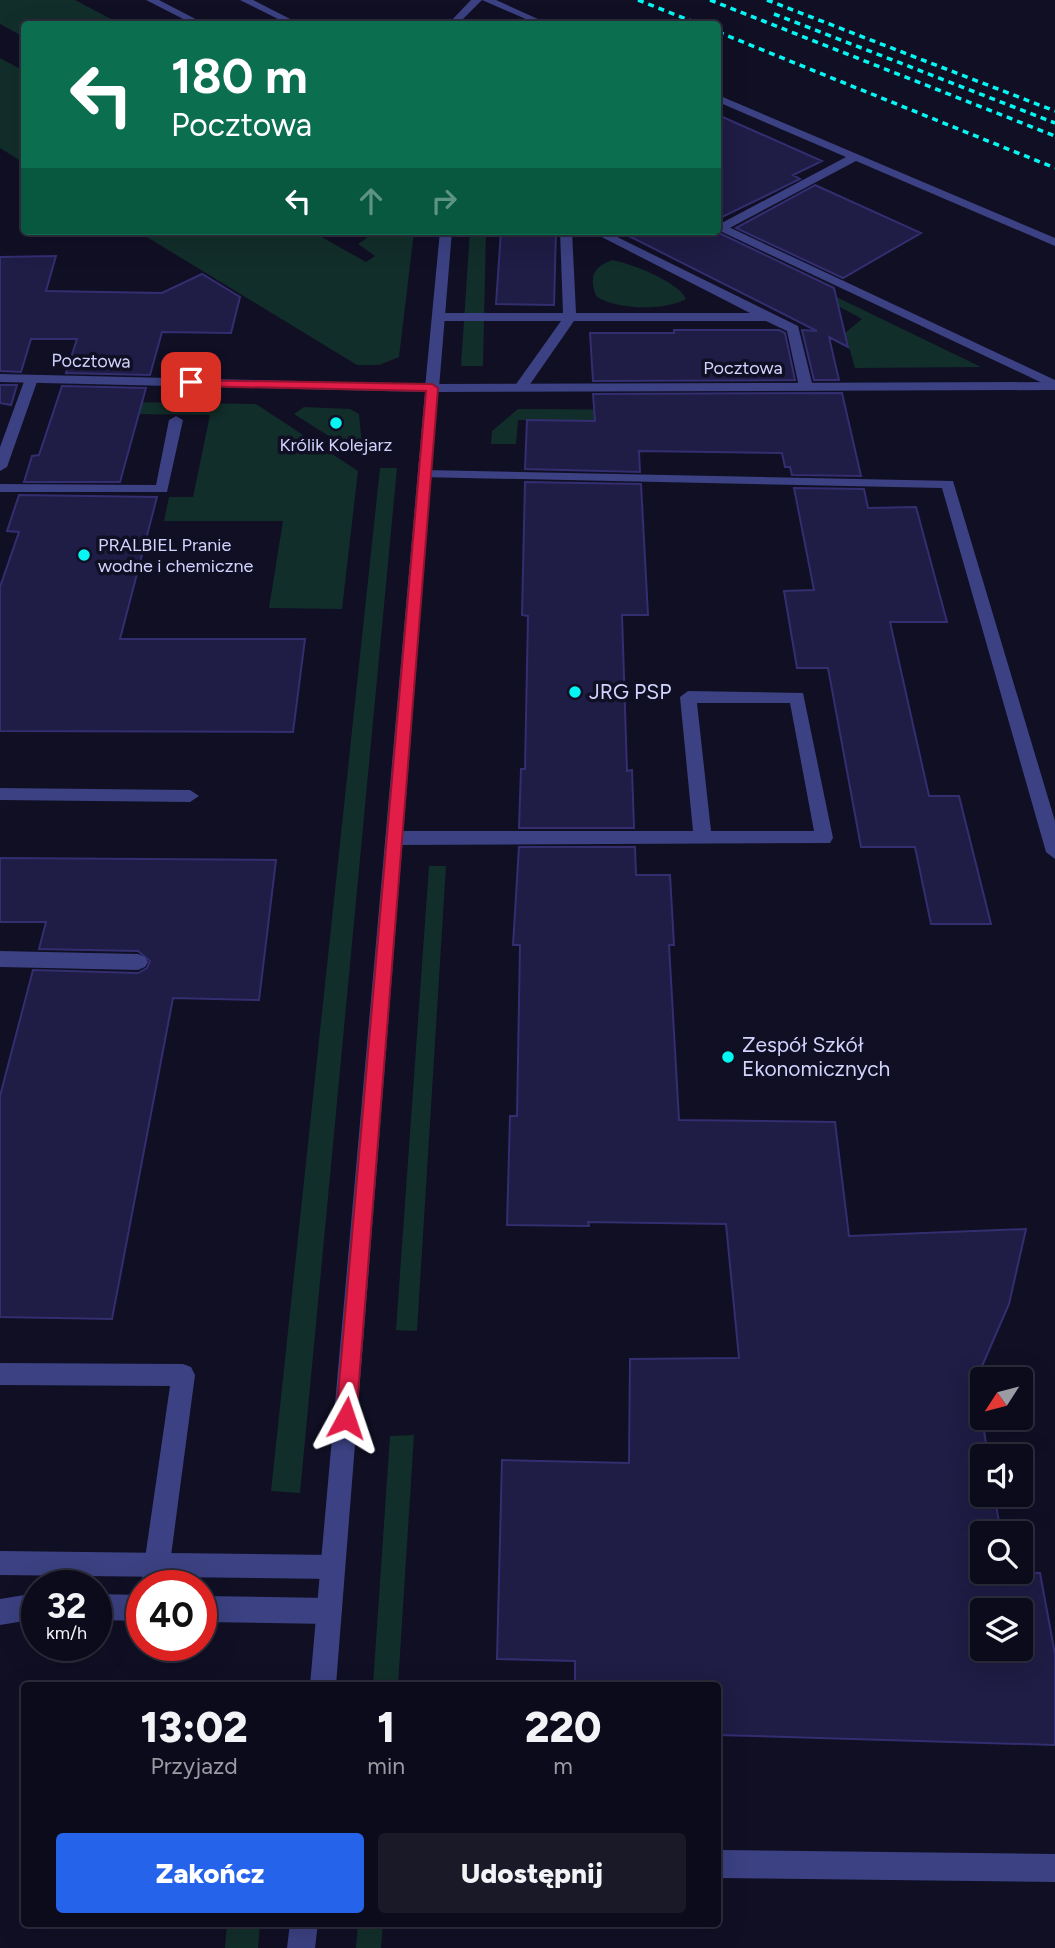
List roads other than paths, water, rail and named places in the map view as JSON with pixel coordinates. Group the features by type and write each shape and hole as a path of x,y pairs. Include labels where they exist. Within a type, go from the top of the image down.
{"street":[{"path":"151,0 194,21"},
{"path":"245,0 289,21"},
{"path":"456,21 477,0"},
{"path":"486,0 537,21"},
{"path":"721,99 1055,242"},
{"path":"721,226 855,157"},
{"name":"Pocztowa","path":"721,228 1054,385"},
{"path":"323,1682 446,235"},
{"path":"521,387 569,317 566,235"},
{"path":"604,235 793,330 806,387"},
{"path":"438,317 768,317"},
{"name":"Pocztowa","path":"0,378 432,388 1054,385"},
{"path":"0,467 31,379"},
{"path":"0,488 162,489 176,420"},
{"path":"424,474 948,484 1055,852"},
{"path":"394,838 703,839 824,838 797,697 688,697 703,839"},
{"path":"0,794 190,796"},
{"path":"0,959 138,962"},
{"path":"0,1374 183,1375 156,1570"},
{"path":"0,1563 126,1573"},
{"path":"217,1572 334,1567"},
{"path":"0,1612 21,1609"},
{"path":"217,1609 329,1611"},
{"path":"721,1864 1055,1868"},
{"path":"302,1948 304,1927"}],"railway":[{"path":"638,0 691,21"},
{"path":"710,0 1055,136"},
{"path":"767,0 1055,111"},
{"path":"774,14 1055,123"},
{"path":"721,33 1055,168"}],"place":[{"name":"Królik Kolejarz","path":"336,423"},
{"name":"PRALBIEL Pranie wodne i chemiczne","path":"84,555"},
{"name":"JRG PSP","path":"575,692"},
{"name":"Zespół Szkół Ekonomicznych","path":"728,1057"}]}
